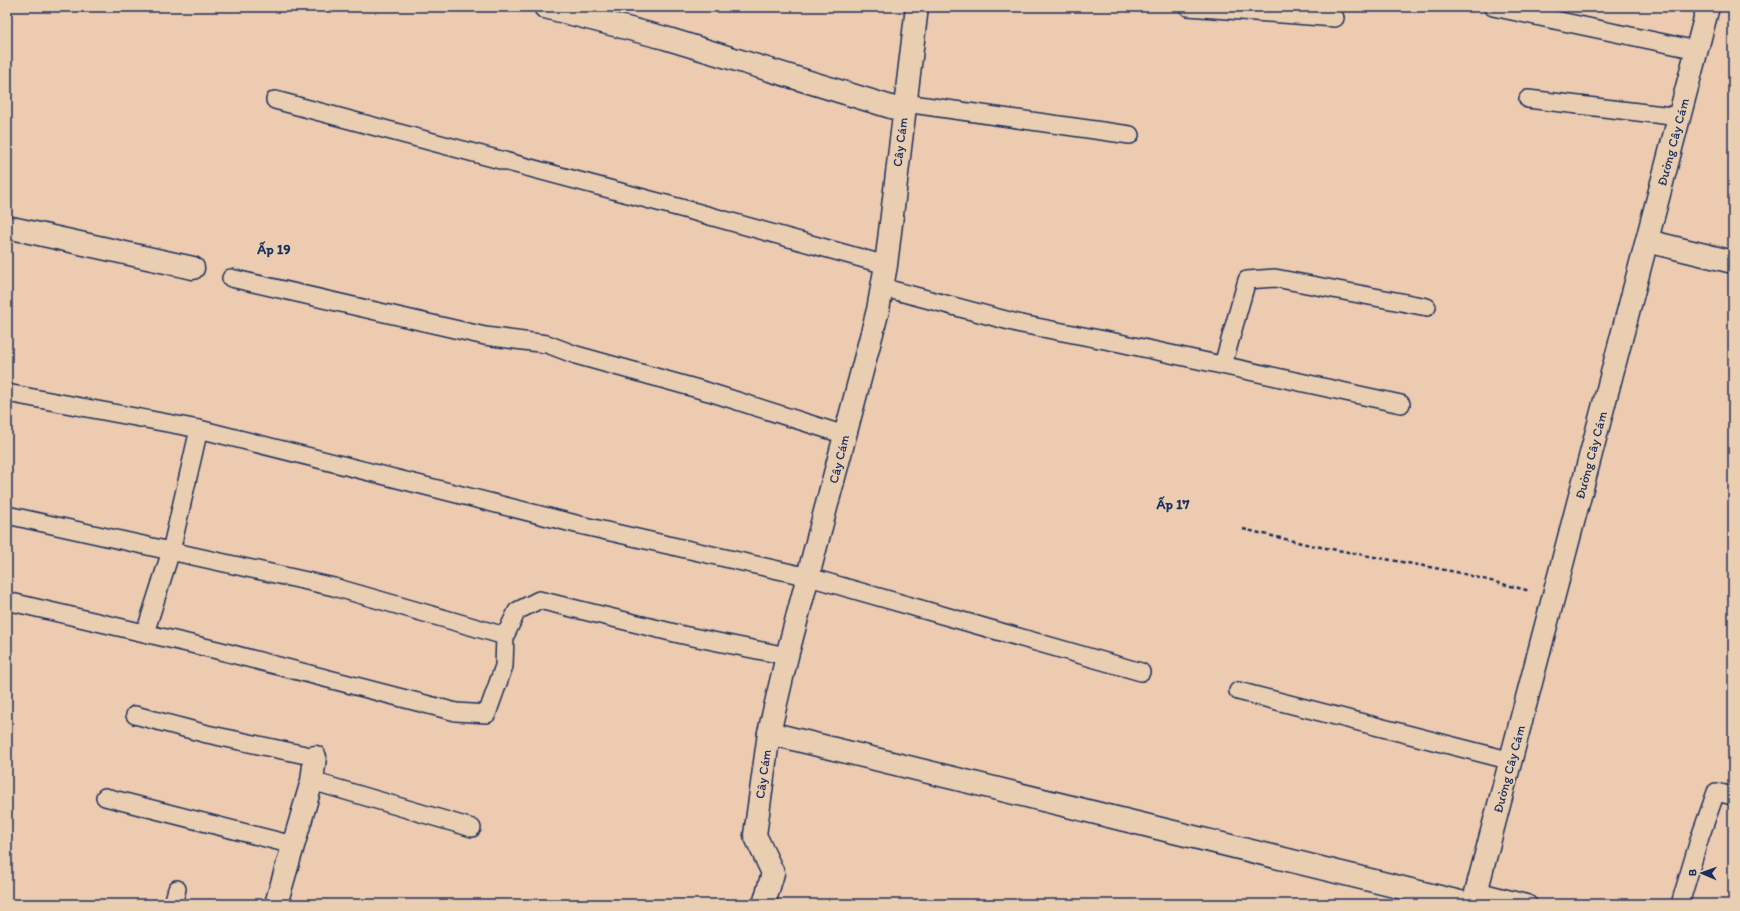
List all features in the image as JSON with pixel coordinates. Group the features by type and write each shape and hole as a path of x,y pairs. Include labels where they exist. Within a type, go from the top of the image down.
{"street":[{"path":"545,7 665,38 904,107"},
{"name":"Cây Cám","path":"764,904 773,873 755,835 769,733 787,656 878,310 886,265 917,7"},
{"name":"Đường Cây Cám","path":"1473,900 1512,761 1708,7"},
{"path":"7,227 193,268"},
{"path":"1647,241 1733,262"},
{"path":"769,733 1473,900"},
{"path":"276,904 312,780 315,757"}],"lane":[{"path":"1188,7 1335,18"},
{"path":"1493,7 1697,50"},
{"path":"1528,99 1680,117"},
{"path":"276,100 692,211 886,265"},
{"path":"904,107 1130,135"},
{"path":"230,278 485,336 547,344 576,355 708,392 845,435"},
{"path":"1223,364 1247,280 1275,278 1427,307"},
{"path":"881,287 1021,324 1223,364 1402,404"},
{"path":"7,394 200,429 580,525 809,577 1142,672"},
{"path":"145,632 171,551 200,429"},
{"path":"7,515 334,587 505,636"},
{"path":"7,601 145,632 456,712 487,714 504,666 505,636 516,611 539,600 683,635 787,656"},
{"path":"1238,691 1512,761"},
{"path":"135,715 207,734 315,757"},
{"path":"312,780 472,828"},
{"path":"1680,904 1716,792 1733,796"},
{"path":"105,797 293,845"},
{"path":"1473,900 1528,904"}],"path":[{"path":"1243,529 1310,545 1456,572 1554,597"}],"district":[{"name":"Ấp 19","path":"274,249"},
{"name":"Ấp 17","path":"1173,504"}]}
